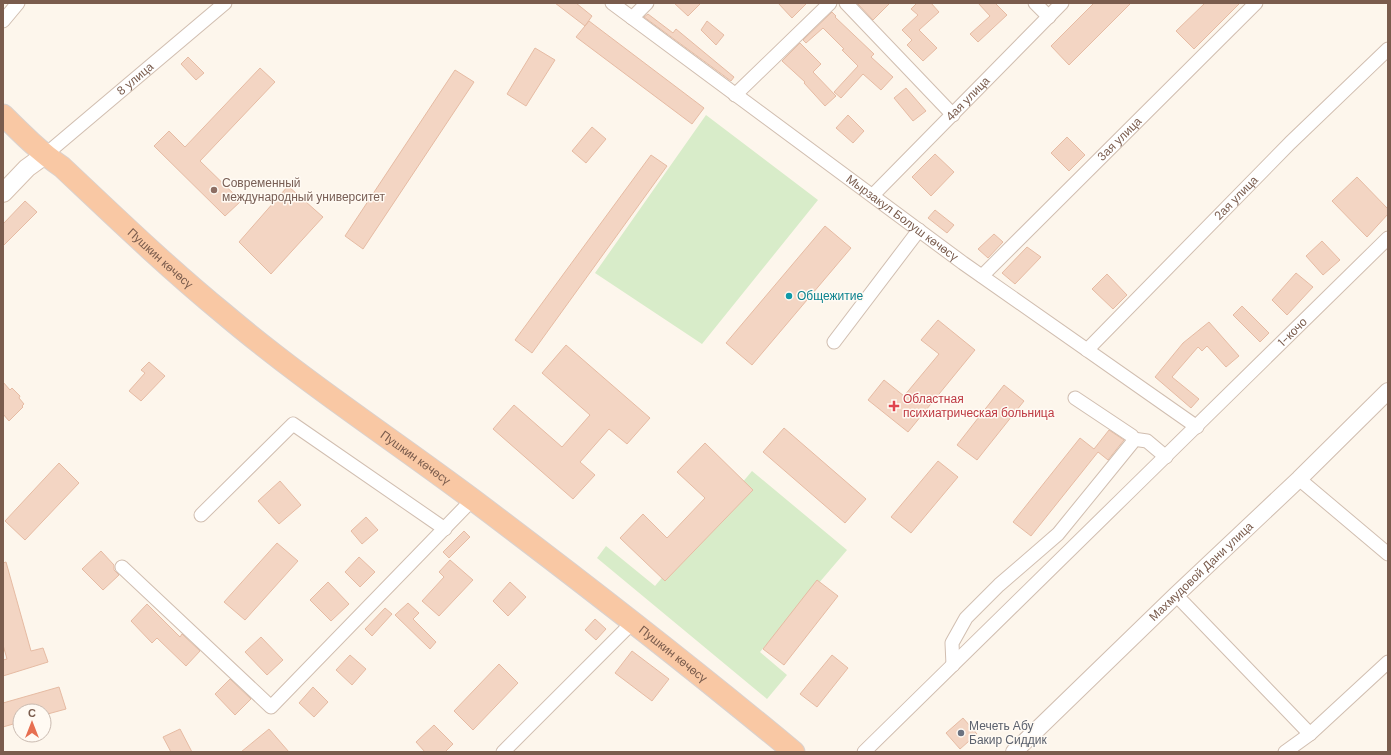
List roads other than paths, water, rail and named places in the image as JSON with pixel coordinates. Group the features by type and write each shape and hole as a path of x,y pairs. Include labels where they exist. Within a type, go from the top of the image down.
{"highway":[{"name":"Пушкин көчөсү","path":"3,115 45,155 62,167 168,266 223,314 282,360 472,500 633,622 794,752"}],"main road":[{"path":"3,193 27,168 45,155"}],"street":[{"path":"3,21 18,3"},
{"name":"8 улица","path":"45,155 225,3"},
{"name":"Мырзакул Болуш көчөсү","path":"612,3 982,276 1197,427"},
{"path":"632,18 647,3"},
{"path":"735,95 830,3"},
{"path":"846,3 953,115"},
{"path":"1035,3 1049,17"},
{"name":"4ая улица","path":"872,196 1062,3"},
{"name":"3ая улица","path":"982,276 1256,3"},
{"name":"2ая улица","path":"1088,350 1290,143 1388,49"},
{"path":"834,342 919,230"},
{"name":"1-кочо","path":"864,752 1388,238"},
{"name":"Махмудовой Дани улица","path":"1014,752 1176,595 1299,479 1388,391"},
{"path":"1075,398 1132,436 1133,440"},
{"path":"201,515 293,424 445,528"},
{"path":"1133,440 1147,441 1166,457"},
{"path":"953,664 952,644 966,618 999,585 1058,534 1133,440"},
{"path":"1299,479 1388,554"},
{"path":"122,567 271,707 472,500"},
{"path":"1176,595 1310,734"},
{"path":"503,752 633,622"},
{"path":"1286,752 1310,734 1388,662"}],"place":[{"name":"Современный международный университет","path":"214,190"},
{"name":"Общежитие","path":"789,296"},
{"name":"Областная психиатрическая больница","path":"894,406"},
{"name":"Мечеть Абу Бакир Сиддик","path":"961,733"}]}
